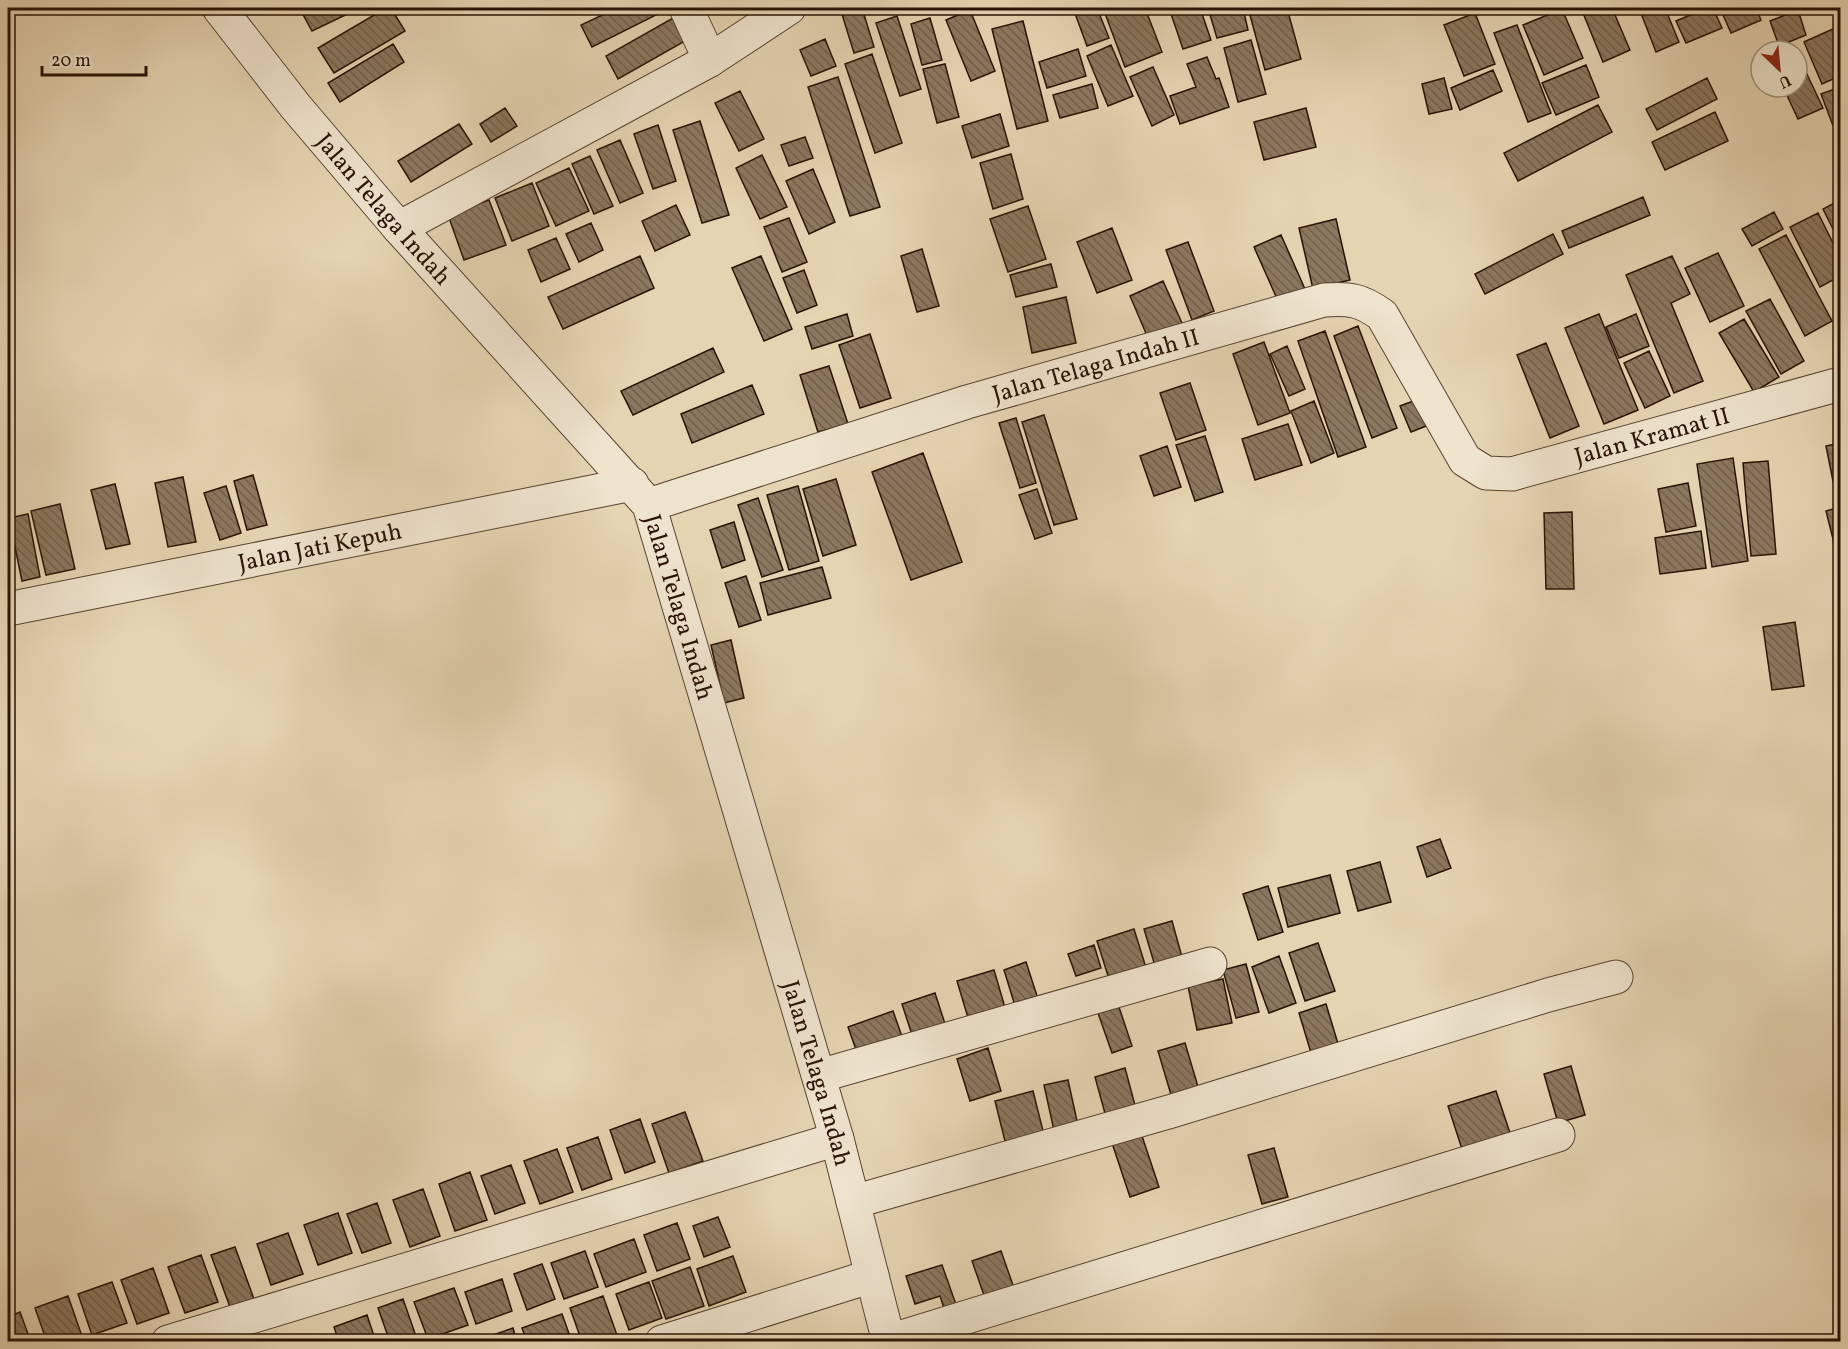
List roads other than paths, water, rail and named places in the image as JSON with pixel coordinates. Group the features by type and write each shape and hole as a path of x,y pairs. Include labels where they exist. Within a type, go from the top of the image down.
{"street":[{"name":"Jalan Telaga Indah","path":"219,8 296,107 399,228 641,494 832,1072 837,1139 889,1341"},
{"path":"686,8 710,60"},
{"path":"399,228 710,60 789,8"},
{"name":"Jalan Telaga Indah II","path":"641,494 1324,300 1339,299 1358,300 1383,315 1465,460"},
{"name":"Jalan Kramat II","path":"1465,460 1486,473 1512,474 1840,384"},
{"name":"Jalan Jati Kepuh","path":"8,609 641,494"},
{"path":"832,1072 1210,964"},
{"path":"853,1202 1172,1112 1526,1002 1616,977"},
{"path":"889,1341 1558,1136"},
{"path":"168,1341 837,1139"},
{"path":"662,1341 872,1276"}]}
